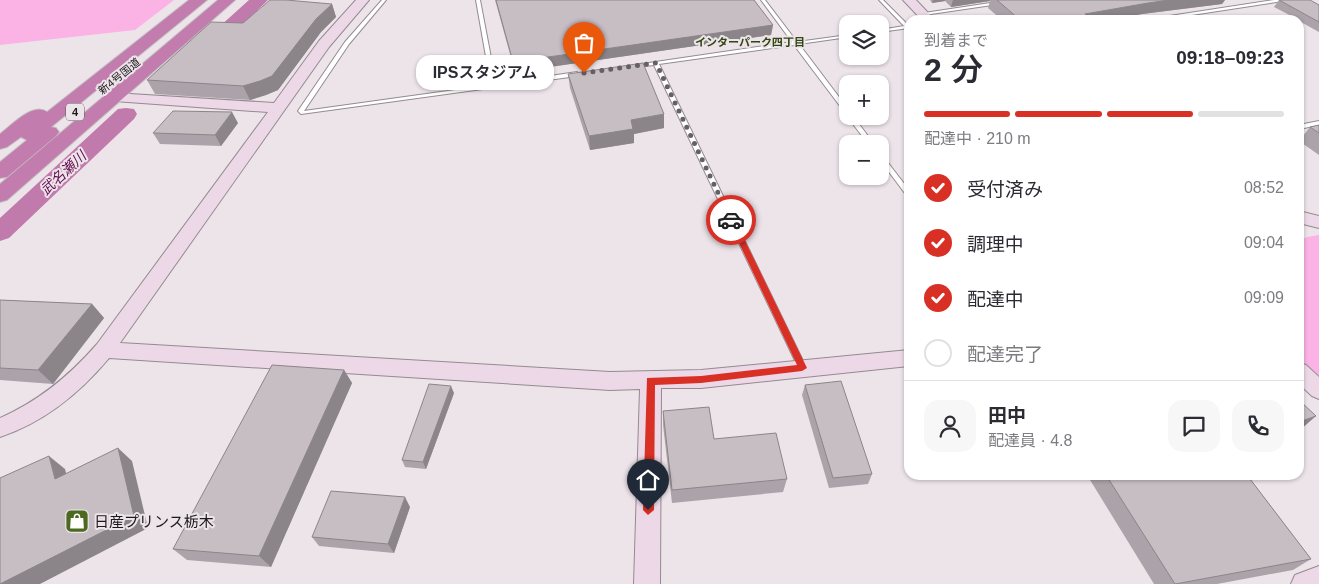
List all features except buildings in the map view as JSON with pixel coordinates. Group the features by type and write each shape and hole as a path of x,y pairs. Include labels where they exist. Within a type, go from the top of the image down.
{"highway":[{"path":"0,143 186,0"},
{"name":"新4号国道","path":"0,172 199,0"},
{"name":"新4号国道","path":"0,158 142,51 214,0"},
{"path":"0,195 227,0"}],"street":[{"path":"0,428 44,407 71,387 104,350 339,25 363,0"},
{"path":"909,0 924,15"},
{"path":"114,97 279,108"},
{"path":"1304,218 1319,222"},
{"path":"104,350 610,381 701,379 904,358"},
{"path":"1304,376 1319,390"},
{"path":"647,584 651,381"},
{"path":"1304,584 1319,579"}],"lane":[{"path":"384,0 347,43 301,111 303,113 580,74"},
{"path":"478,0 494,86"},
{"path":"764,0 839,101"},
{"path":"881,0 904,23"},
{"path":"1183,15 1283,0"},
{"path":"937,15 1000,3"},
{"path":"889,30 904,28"},
{"path":"628,67 839,37"},
{"path":"656,63 802,368"},
{"path":"1304,126 1319,123"},
{"path":"889,168 904,188"}],"shaded area":[{"path":"0,0 174,0 135,30 0,45"},
{"path":"1319,235 1319,381 1304,367 1304,238"}],"waterway":[{"name":"武名瀬川","path":"206,49 259,0"},
{"name":"武名瀬川","path":"0,232 126,114"}],"way so far":[{"path":"584,73 656,63 731,220"}],"place":[{"name":"IPSスタジアム","path":"584,73"},
{"name":"日産プリンス栃木","path":"77,521"}],"district":[{"name":"インターパーク四丁目","path":"750,42"}],"route":[{"path":"648,510 651,381 701,379 802,368 731,220"}]}
